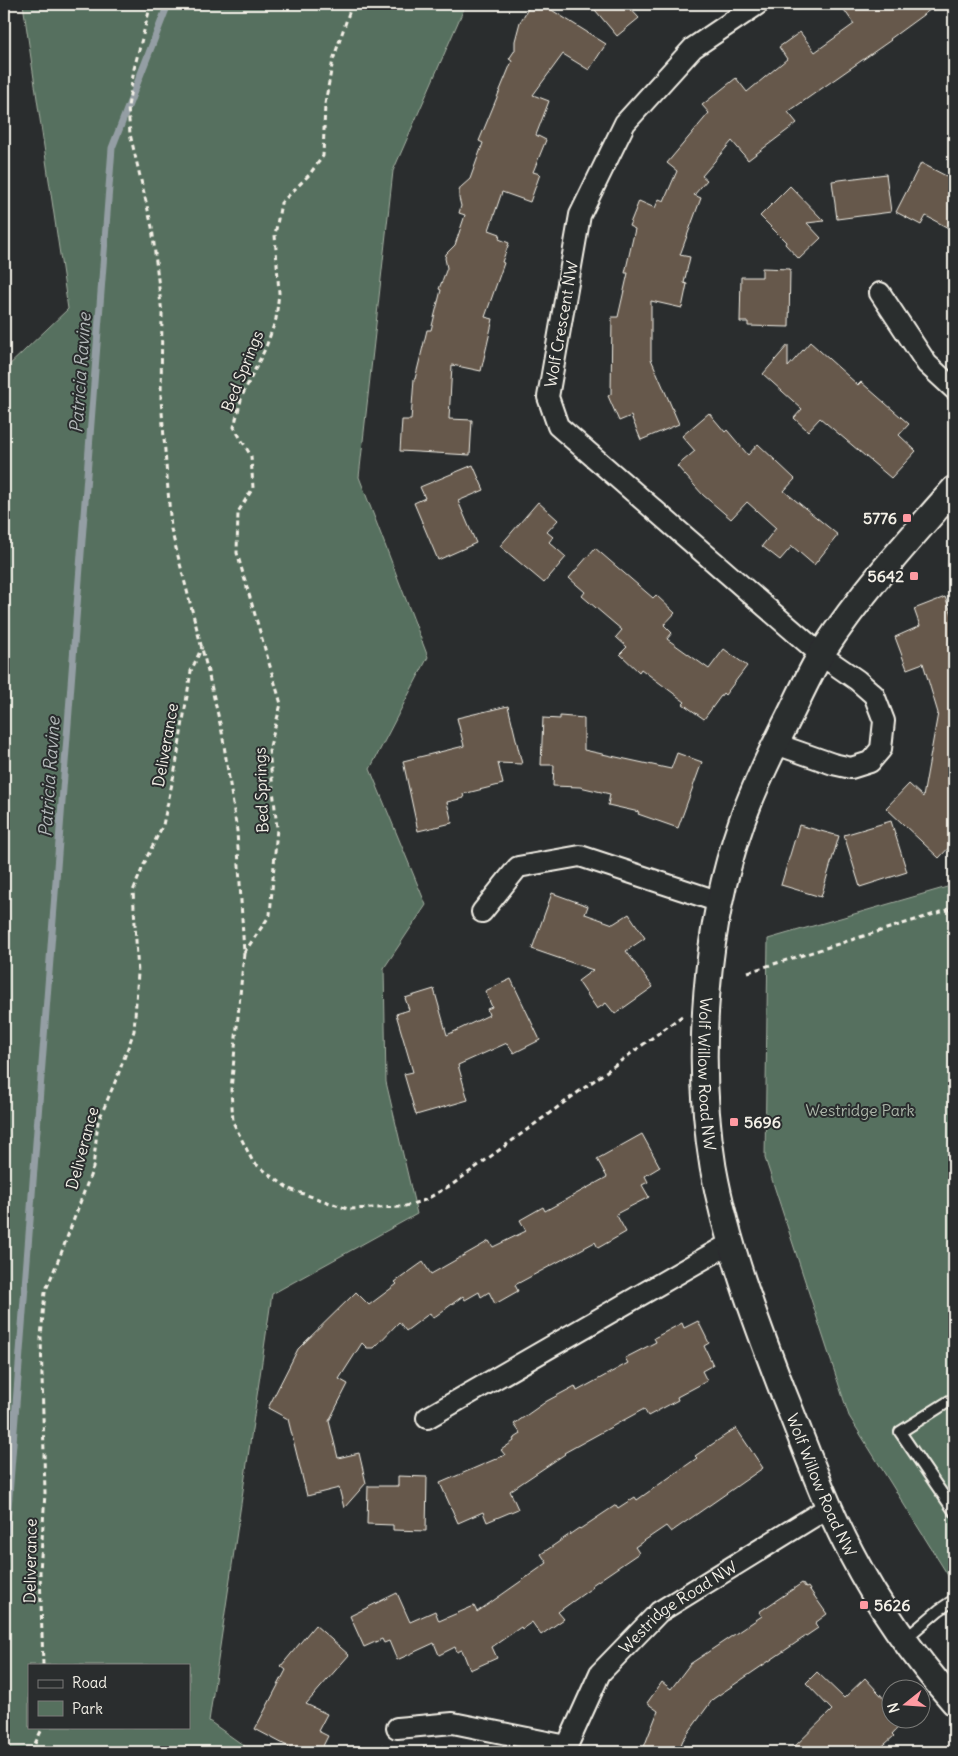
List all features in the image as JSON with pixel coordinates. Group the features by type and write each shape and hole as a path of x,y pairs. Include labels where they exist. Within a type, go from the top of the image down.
{"street":[{"name":"Wolf Crescent NW","path":"758,4 693,48 625,123 580,215 548,397 558,426 821,655"},
{"path":"880,293 927,364 954,389"},
{"name":"Wolf Willow Road NW","path":"954,489 847,616 821,655 758,782 742,821 729,861 720,902 707,996 704,1043 705,1089 713,1167 731,1243 754,1314 828,1507 850,1553 904,1639 954,1702"},
{"path":"776,744 833,764 851,768 870,762 881,749 884,721 874,695 857,680 821,655"},
{"path":"482,912 518,867 580,856 720,902"},
{"path":"427,1418 731,1243"},
{"name":"Westridge Road NW","path":"397,1728 454,1723 567,1749 600,1673 659,1612 828,1507"}],"lane":[{"path":"954,1404 951,1400 900,1432 954,1511"},
{"path":"904,1639 954,1600"}],"path":[{"path":"151,4 134,69 128,107 130,134 152,227 162,314 161,399 171,529 222,732 237,831 244,953 231,1090 233,1122 253,1162 288,1189 348,1209 402,1208 425,1200 453,1184 685,1014"},
{"name":"Bed Springs","path":"244,953 270,915 277,828 269,750 281,704 237,554 238,512 253,488 251,456 234,427 242,396 266,347 276,319 279,293 275,235 281,203 309,175 323,156 325,104 333,60 352,4"},
{"name":"Deliverance","path":"43,1664 40,1572 45,1493 41,1336 45,1292 66,1242 93,1168 98,1122 134,1031 138,973 133,891 146,857 163,825 176,765 191,671 202,647"},
{"path":"748,972 954,908"},
{"path":"32,1752 43,1728"}],"green space":[{"path":"23,4 466,4 393,171 359,477 428,657 370,769 426,905 384,968 386,1082 417,1214 272,1294 209,1721 253,1752 4,1752 4,370 68,309"},
{"name":"Westridge Park","path":"954,885 954,1585 849,1416 765,1158 768,939"}],"building":[{"path":"531,4 542,4 606,44 589,70 563,54 533,95 549,101 536,135 546,140 533,172 540,174 530,202 502,192 489,230 500,234 499,239 509,243 485,317 493,319 481,371 452,365 449,419 472,420 470,455 400,451 402,420 411,420 414,379 427,330 431,330 441,290 439,289 447,268 446,254 455,245 465,215 459,213 461,206 459,191 470,179 483,143 479,141 512,61 509,59 515,50 515,41 520,22"},
{"path":"590,4 626,4 639,18 617,36"},
{"path":"840,4 938,4 891,40 788,112 797,123 748,160 732,141 702,176 707,180 694,195 701,198 680,255 690,257 684,283 687,284 682,308 651,301 651,359 679,424 641,440 631,416 619,421 608,396 611,394 612,317 618,317 635,229 629,226 639,201 655,208 659,199 664,201 677,171 667,163 709,113 702,105 736,78 747,92 787,59 779,47 800,32 815,52 854,24"},
{"path":"921,163 954,180 954,231 926,216 921,225 896,212"},
{"path":"886,174 891,212 837,219 832,181"},
{"path":"790,186 824,221 807,223 821,238 799,259 785,244 786,242 760,216"},
{"path":"762,268 790,269 789,327 748,326 748,322 740,322 741,277 762,277"},
{"path":"810,342 858,385 861,382 909,424 899,435 916,451 891,478 820,418 808,431 794,418 802,409 763,374 788,345 788,367"},
{"path":"709,413 725,432 727,430 748,455 758,444 795,479 784,491 838,535 814,565 792,546 780,560 762,546 776,528 747,502 731,519 703,495 677,466 695,451 682,436"},
{"path":"473,465 484,490 458,501 476,543 438,560 414,503 425,498 420,487"},
{"path":"538,502 558,520 547,532 553,537 549,542 566,557 544,583 500,546"},
{"path":"595,548 653,598 656,595 675,613 664,625 672,633 667,639 709,669 724,649 747,666 725,695 723,693 704,719 683,704 685,702 641,669 639,672 620,654 627,647 616,637 622,630 582,596 585,592 569,578"},
{"path":"945,597 954,619 954,842 939,858 886,808 909,784 923,797 938,713 923,663 907,669 895,637 920,626 914,609"},
{"path":"508,706 522,764 498,763 503,784 463,794 464,798 447,802 452,823 418,831 403,761 464,746 457,718"},
{"path":"560,716 584,718 584,750 671,769 677,753 702,762 678,828 638,814 639,812 608,805 610,794 580,787 553,786 554,765 541,765 543,718 560,719"},
{"path":"891,821 907,872 860,887 844,835"},
{"path":"799,825 839,836 821,897 781,885"},
{"path":"552,893 588,906 585,914 613,924 629,914 645,938 626,951 653,987 615,1014 606,1003 597,1009 578,981 593,970 532,949"},
{"path":"511,979 540,1040 514,1053 507,1043 458,1065 468,1100 416,1115 404,1074 413,1072 396,1014 409,1010 405,998 434,989 447,1035 489,1015 487,1009 492,1007 485,991"},
{"path":"642,1134 660,1167 645,1176 648,1182 642,1185 649,1197 616,1214 626,1232 598,1248 595,1242 515,1285 518,1291 495,1304 489,1292 481,1297 479,1292 465,1300 463,1296 433,1318 430,1313 406,1331 399,1322 374,1348 367,1348 362,1343 339,1379 348,1384 329,1421 338,1458 359,1453 366,1483 344,1508 339,1488 307,1496 288,1419 268,1408 298,1349 356,1292 369,1305 397,1284 395,1282 423,1262 431,1274 489,1241 493,1247 526,1231 520,1220 543,1207 545,1211 607,1177 597,1159"},
{"path":"698,1321 709,1343 704,1346 713,1365 702,1371 707,1381 677,1397 678,1400 648,1416 644,1409 564,1453 510,1491 518,1509 487,1522 483,1512 458,1523 440,1483 505,1455 501,1450 521,1434 514,1424 547,1401 575,1386 577,1391 628,1363 625,1358 656,1342 654,1338 682,1323 684,1328"},
{"path":"736,1428 763,1468 671,1532 666,1526 635,1547 639,1553 592,1585 593,1587 558,1612 564,1619 541,1635 532,1622 522,1629 521,1627 492,1647 497,1658 470,1670 462,1650 457,1652 455,1647 439,1655 434,1643 397,1660 389,1641 384,1643 382,1639 364,1647 350,1616 397,1593 410,1622 435,1611 439,1621 474,1606 477,1612 547,1563 541,1554 616,1505 618,1508 635,1497 637,1500"},
{"path":"398,1476 427,1477 426,1531 393,1530 393,1525 367,1524 368,1486 398,1486"},
{"path":"802,1583 806,1588 808,1587 827,1614 815,1623 818,1628 713,1699 683,1740 678,1752 642,1752 658,1711 647,1703 662,1682 671,1689 690,1664 762,1616 759,1612"},
{"path":"315,1625 349,1655 306,1704 327,1714 318,1731 328,1736 320,1752 286,1752 289,1747 255,1729 286,1670 281,1666"},
{"path":"817,1672 844,1698 865,1678 880,1694 880,1728 898,1728 892,1734 894,1736 876,1752 789,1752 832,1710 806,1683"}],"waterway":[{"name":"Patricia Ravine","path":"4,1561 112,148 168,4"}],"place":[{"name":"5776","path":"907,518"},
{"name":"5642","path":"914,576"},
{"name":"5696","path":"734,1122"},
{"name":"5626","path":"864,1605"}]}
